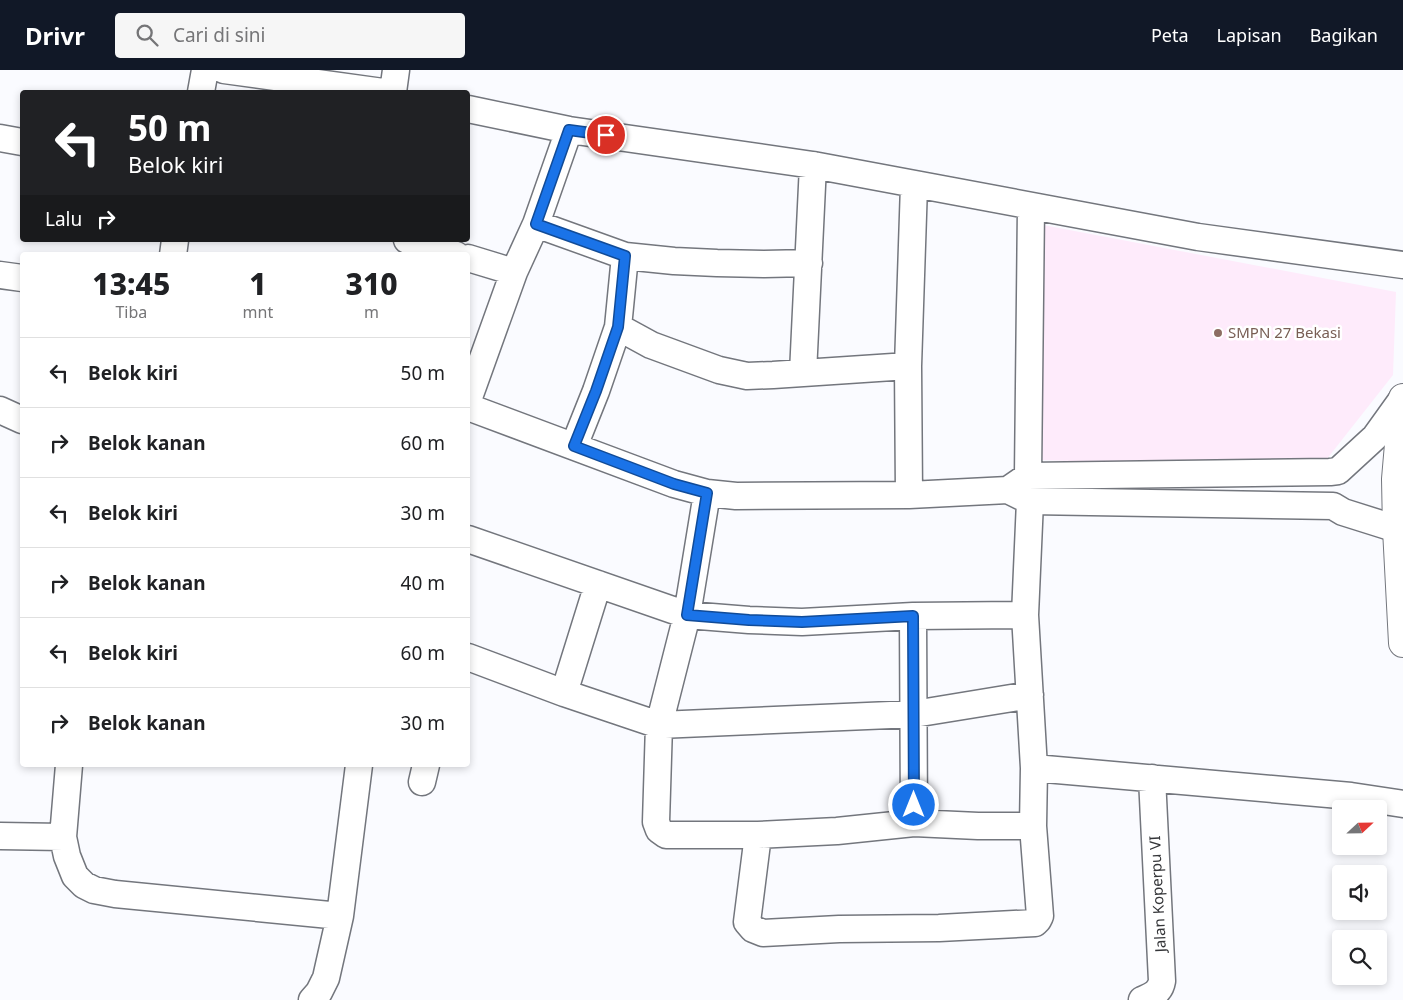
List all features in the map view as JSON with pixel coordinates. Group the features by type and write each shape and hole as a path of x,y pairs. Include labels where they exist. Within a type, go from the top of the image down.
{"street":[{"path":"201,90 205,70"},
{"path":"224,70 369,90"},
{"path":"393,90 396,70"},
{"path":"470,109 569,130 813,165 1198,237 1403,265"},
{"path":"470,394 514,272 536,224 569,130"},
{"path":"0,138 20,142"},
{"path":"803,373 813,165"},
{"path":"909,495 908,366 914,185"},
{"path":"758,835 747,922 753,929 763,933 1035,923 1040,916 1033,826 1034,768 1025,615 1022,489 1030,207"},
{"path":"536,224 625,256 717,263 809,263"},
{"path":"414,242 446,252"},
{"path":"574,446 596,391 618,327 625,256"},
{"path":"470,259 514,272"},
{"path":"0,275 20,278"},
{"path":"618,327 651,345 719,370 747,376 773,376 908,366"},
{"path":"470,408 674,484 707,493 736,496 909,495 1338,471 1374,437 1403,398"},
{"path":"1403,398 1396,479 1403,643"},
{"path":"0,410 20,412"},
{"path":"0,410 20,419"},
{"path":"1330,472 1333,506"},
{"path":"1022,489 1333,506 1343,512 1397,529"},
{"path":"707,493 687,615 659,725 656,822 659,830 666,835 758,835 837,831 914,824 1033,826"},
{"path":"470,540 687,615 802,622 913,616 1025,615"},
{"path":"564,694 598,584"},
{"path":"913,616 914,824"},
{"path":"470,658 564,694 659,725 914,714 1030,695"},
{"path":"69,767 63,837 75,876 84,885 94,890 115,894 340,916"},
{"path":"312,1000 319,992 326,978 340,916 359,767"},
{"path":"1034,768 1351,796 1403,804"},
{"name":"Jalan Koperpu VI","path":"1142,1000 1154,994 1160,988 1162,977 1152,778"},
{"path":"0,836 63,837"}],"shaded area":[{"name":"SMPN 27 Bekasi","path":"1043,225 1396,292 1393,375 1319,469 1041,460"}],"place":[{"name":"SMPN 27 Bekasi","path":"1218,333"}],"route":[{"path":"606,135 569,130 536,224 625,256 618,327 596,391 574,446 674,484 707,493 687,615 802,622 913,616 914,805"}]}
